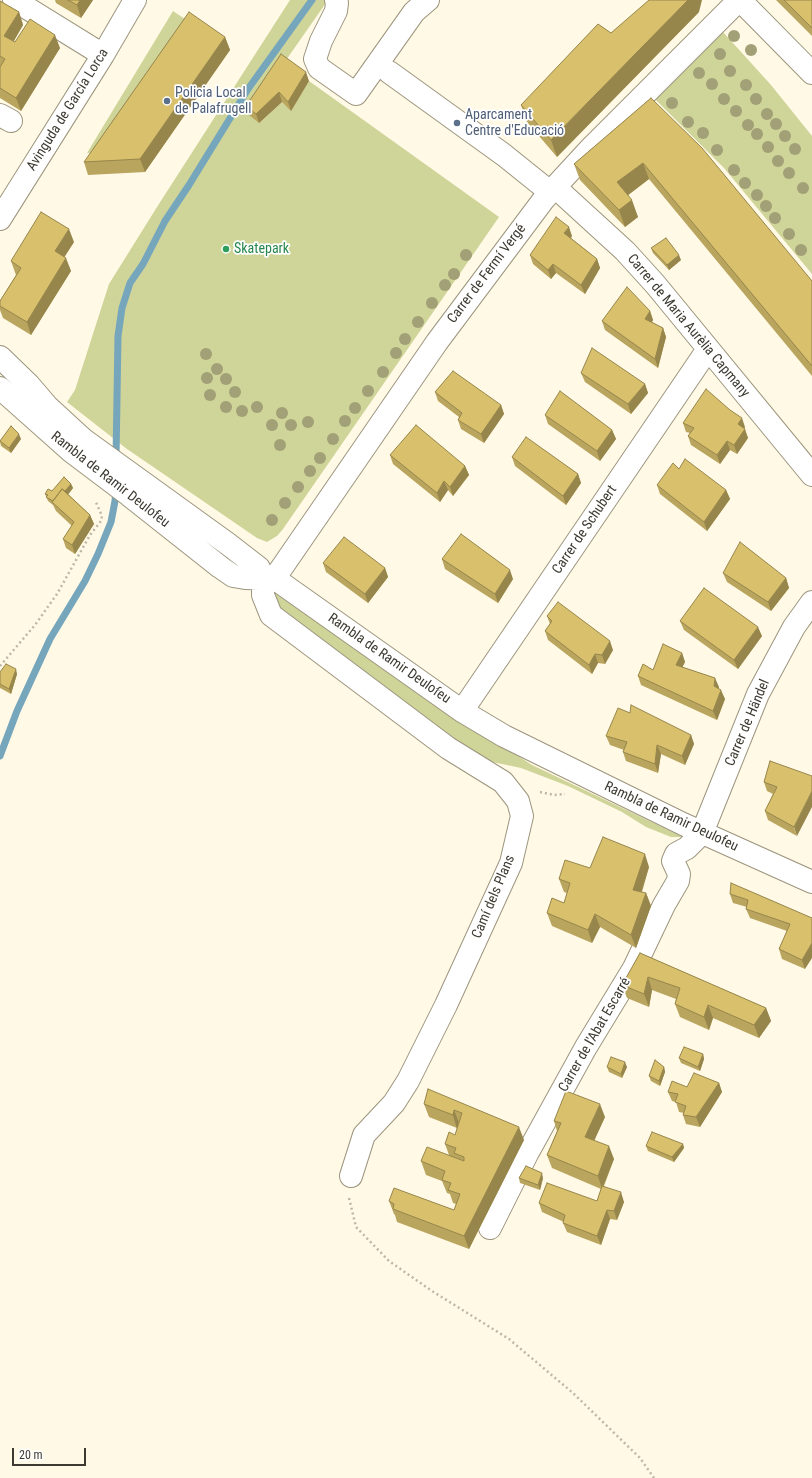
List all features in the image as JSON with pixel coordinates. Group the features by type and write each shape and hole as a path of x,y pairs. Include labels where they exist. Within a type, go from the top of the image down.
{"street":[{"path":"14,0 103,55"},
{"name":"Avinguda de García Lorca","path":"0,219 103,55 135,0"},
{"path":"336,0 336,11 321,41 315,59 319,68 356,94 414,12 428,0"},
{"path":"740,0 812,73"},
{"name":"Carrer de Fermí Vergé","path":"265,575 436,342 552,189 591,148 740,0"},
{"name":"Carrer de Maria Aurèlia Capmany","path":"388,72 552,189 625,251 655,284 812,475"},
{"path":"643,96 659,112"},
{"name":"Carrer de Schubert","path":"462,711 708,349"},
{"name":"Rambla de Ramir Deulofeu","path":"0,357 29,385 47,406 84,440 228,544 265,575 299,596 462,711 504,736 695,839 812,882"},
{"name":"Rambla de Ramir Deulofeu","path":"0,388 61,443 220,567 233,576 265,575"},
{"name":"Camí dels Plans","path":"265,575 264,595 271,615 448,748 503,782 518,801 522,816 511,863 446,1005 408,1081 394,1103 364,1135 351,1176"},
{"name":"Carrer de Händel","path":"695,839 758,694 794,627 812,602"},
{"name":"Carrer de l'Abat Escarré","path":"490,1228 527,1154 582,1054 634,968 664,905 678,880 678,874 673,861 676,854 695,839"}],"path":[{"path":"0,666 35,625 57,594 90,535 101,521 102,516 95,500 96,495"},
{"path":"351,1176 348,1197 356,1227 389,1261 432,1291 508,1340 573,1393 640,1458 654,1478"}],"green space":[{"path":"290,0 328,0 284,63 259,123 282,102 291,110 309,81 499,217 283,529 277,536 267,542 257,538 127,449 67,402 75,390 109,284"},
{"path":"173,11 194,25 105,152 87,153"},
{"path":"723,32 771,85 812,136 812,274 724,168 655,99"},
{"path":"276,594 424,695 532,765 683,837 671,837 646,827 622,812 568,786 521,768 483,760 281,616 274,596"}],"building":[{"path":"68,0 80,0 77,5"},
{"path":"649,0 688,0 551,140 521,105 598,24 611,33"},
{"path":"784,0 812,0 812,28"},
{"path":"0,1 19,12 4,36 15,42 30,19 55,35 16,98 0,88 0,67 5,59 0,56"},
{"name":"Policia Local de Palafrugell","path":"189,12 225,37 140,159 84,162"},
{"path":"281,54 306,72 288,102 279,92 256,114 246,106"},
{"path":"651,98 702,148 812,281 812,366 643,163 617,182 632,200 619,210 574,164"},
{"path":"41,212 69,229 55,251 66,258 27,322 0,306 0,301 21,268 11,261"},
{"path":"556,217 569,227 564,233 597,259 581,285 553,264 548,270 530,255"},
{"path":"666,238 679,255 667,265 651,248"},
{"path":"627,287 650,311 645,319 663,328 655,359 602,321"},
{"path":"592,348 645,384 628,404 581,373"},
{"path":"453,371 501,405 481,434 458,420 462,413 435,392"},
{"path":"706,389 730,410 742,418 738,424 745,429 734,445 727,441 717,455 688,436 694,428 683,423"},
{"path":"560,391 612,430 597,451 545,415"},
{"path":"416,425 465,466 450,487 444,481 437,493 390,455"},
{"path":"11,426 19,434 9,448 0,441"},
{"path":"526,437 578,474 563,496 512,457"},
{"path":"685,459 726,490 704,522 657,485 673,463 679,469"},
{"path":"64,477 71,484 65,491 62,489 53,501 46,497 48,495 45,494 48,489 52,491"},
{"path":"62,489 90,515 72,545 63,539 74,522 52,502"},
{"path":"461,534 510,570 495,594 442,559"},
{"path":"344,537 385,568 365,594 323,563"},
{"path":"740,542 786,578 768,602 723,573"},
{"path":"704,588 758,627 734,660 680,621"},
{"path":"558,602 610,641 602,655 595,654 589,665 545,631 552,621 547,616"},
{"path":"663,644 682,653 676,665 715,678 714,686 721,690 713,711 638,676 643,664 653,670"},
{"path":"6,664 16,669 9,689 0,684 0,672"},
{"path":"631,705 691,735 682,756 657,745 655,764 623,752 627,742 606,736 618,708 630,713"},
{"path":"770,761 812,776 812,791 794,827 765,811 777,787 764,782"},
{"path":"603,837 645,854 633,890 646,893 631,935 595,914 588,930 547,913 552,898 564,903 570,883 559,879 565,860 590,868"},
{"path":"731,883 812,918 812,943 802,960 779,949 790,924 746,909 748,900 730,894"},
{"path":"640,953 766,1008 754,1025 708,1005 704,1017 675,1004 680,988 648,977 644,994 622,985"},
{"path":"684,1047 703,1054 698,1067 679,1058"},
{"path":"611,1057 625,1062 621,1074 607,1067"},
{"path":"655,1060 664,1067 659,1081 649,1076"},
{"path":"694,1073 719,1083 696,1117 683,1115 686,1106 675,1102 678,1094 668,1092 672,1081 687,1087"},
{"path":"428,1089 519,1127 464,1236 393,1209 394,1204 389,1201 394,1188 454,1210 460,1194 448,1190 451,1183 442,1180 445,1171 421,1161 427,1147 464,1161 464,1157 454,1153 456,1148 445,1144 449,1132 455,1135 462,1113 454,1110 453,1115 424,1104"},
{"path":"566,1091 600,1104 585,1137 609,1146 598,1176 547,1155 561,1123 554,1121"},
{"path":"652,1132 683,1144 672,1157 646,1146"},
{"path":"526,1166 542,1173 538,1185 519,1178"},
{"path":"547,1183 597,1201 602,1186 621,1192 614,1211 607,1210 597,1236 563,1223 565,1215 539,1203"}],"waterway":[{"path":"116,459 118,336 122,308 130,283 143,264 165,221 248,89 312,0"},
{"path":"0,756 17,711 50,639 85,581 98,554 111,522 116,489"}],"place":[{"name":"Policia Local de Palafrugell","path":"167,101"},
{"name":"Aparcament Centre d'Educació","path":"457,123"},
{"name":"Skatepark","path":"226,249"}]}
